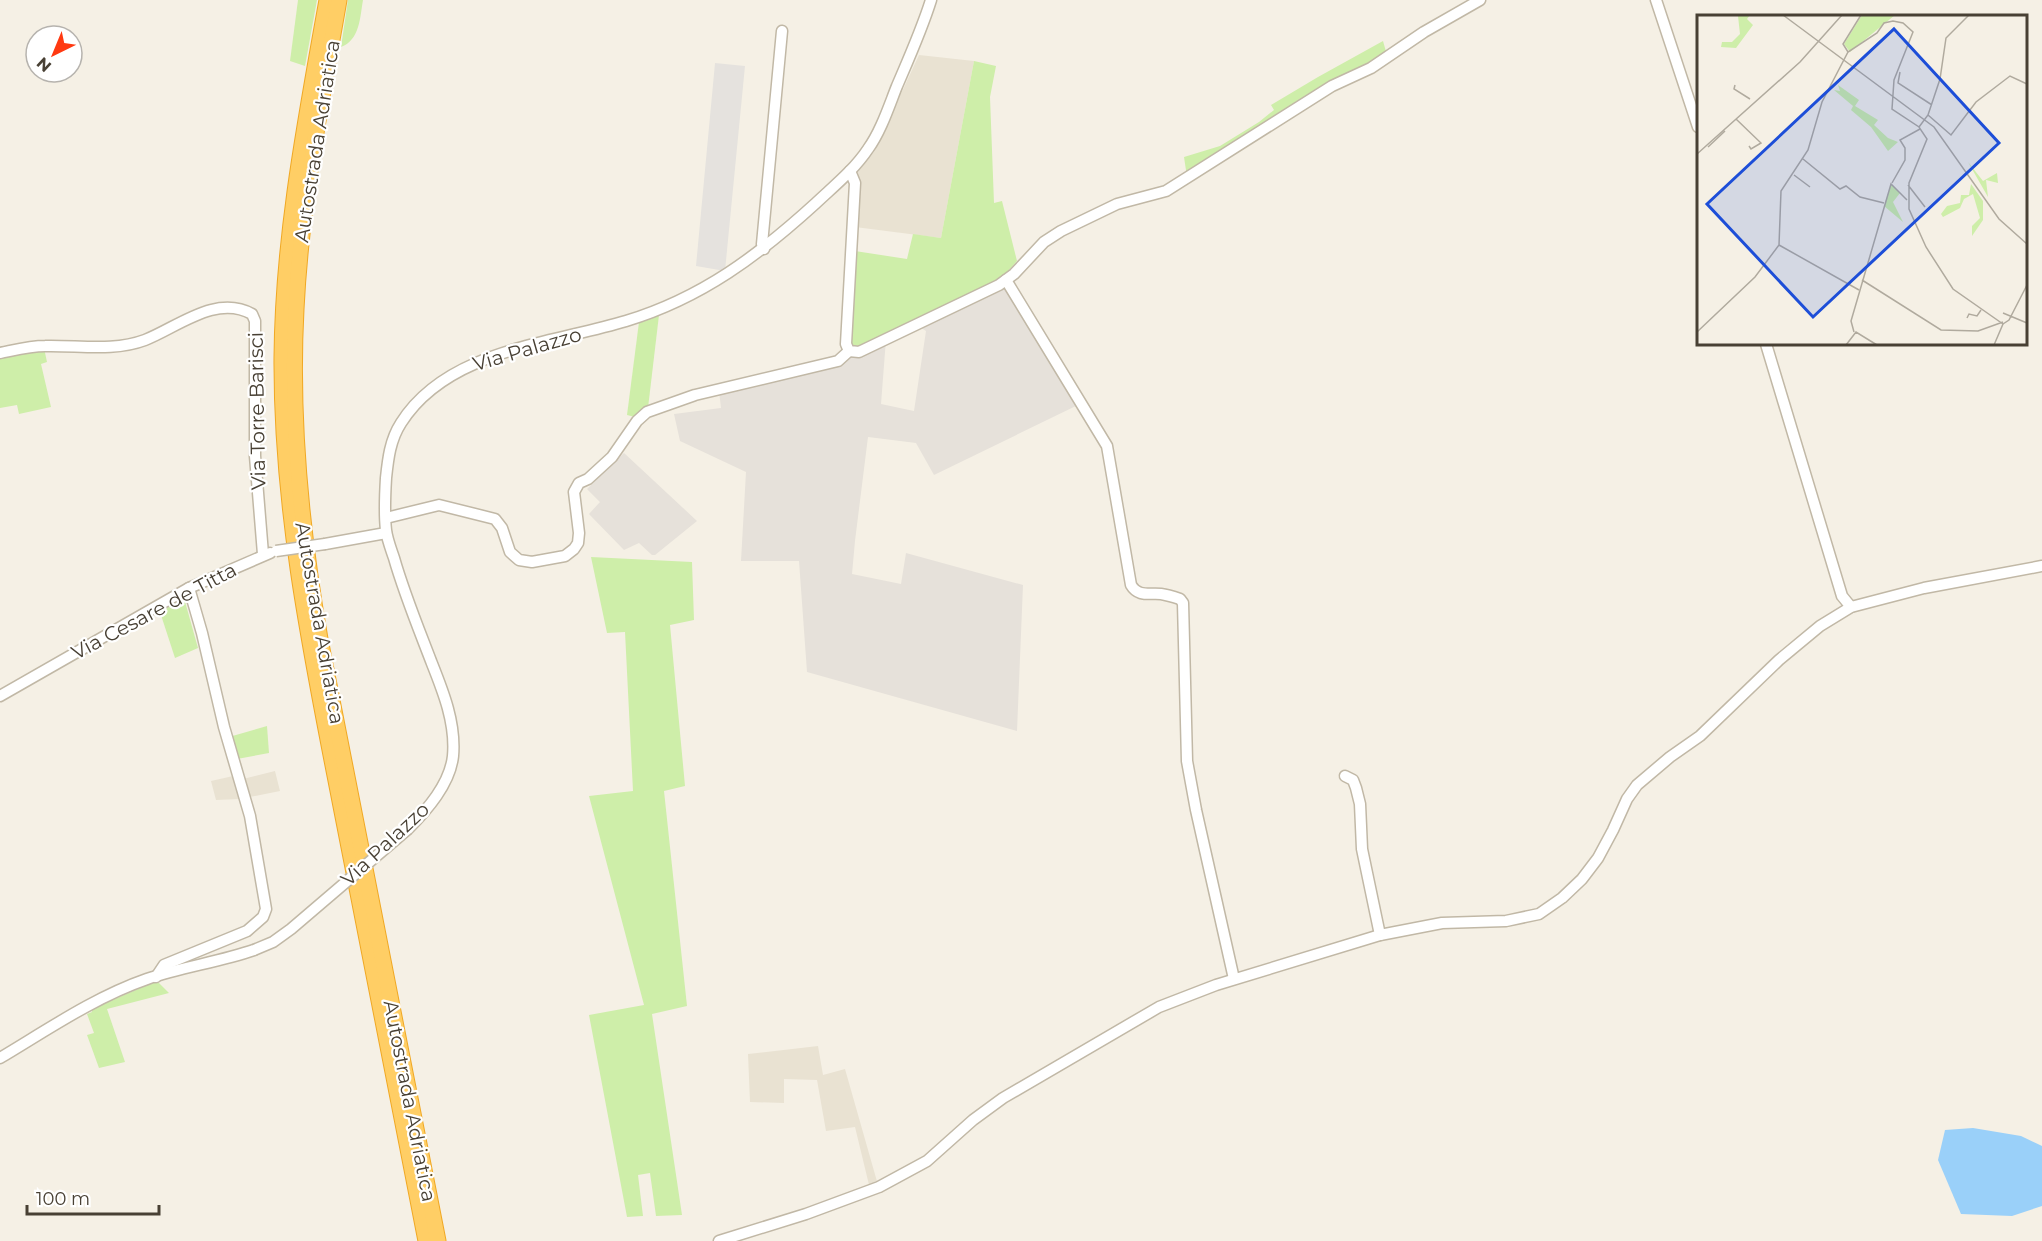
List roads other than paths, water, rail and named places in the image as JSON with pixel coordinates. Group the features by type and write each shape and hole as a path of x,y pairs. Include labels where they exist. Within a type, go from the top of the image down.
{"highway":[{"name":"Autostrada Adriatica","path":"327,0 298,167 287,259 282,356 284,453 291,531 305,622 426,1241"},
{"name":"Autostrada Adriatica","path":"339,0 312,156 299,257 294,355 297,461 308,563 320,639 438,1241"}],"street":[{"name":"Via Palazzo","path":"156,977 226,959 273,942 408,829 432,801 448,772 453,757 451,727 445,696 399,577 386,533 385,495 388,452 407,414 437,383 454,372 492,357 628,320 681,300 764,249 850,171 870,147 931,0"},
{"path":"386,518 439,505 450,507 495,519 502,528 510,552 519,560 532,562 566,555 578,543 574,492 579,483 588,479 612,457 637,421 647,412 695,395 838,361 849,351 859,351 999,285 1044,243 1061,231 1117,204 1166,191 1332,86 1371,68 1424,32 1480,0"},
{"path":"1656,0 1697,124"},
{"path":"764,249 762,244 782,31"},
{"path":"849,351 846,344 855,183 850,171"},
{"path":"1006,280 1107,446 1131,585 1135,592 1163,594 1180,599 1184,603 1187,761 1234,979"},
{"name":"Via Torre Barisci","path":"0,353 45,346 125,345 144,340 193,316 217,309 236,308 252,315 255,321 255,456 263,554"},
{"path":"1766,345 1842,596 1851,606"},
{"name":"Via Cesare de Titta","path":"0,696 189,588 263,554 386,533"},
{"path":"719,1241 806,1214 879,1187 927,1161 1003,1098 1159,1007 1234,979 1380,935 1442,923 1506,921 1539,914 1562,898 1582,879 1598,858 1636,785 1700,736 1779,660 1820,626 1851,606 1924,588 2042,566"},
{"path":"0,1058 102,998 156,977 164,965 247,931 263,917 266,909 250,816 224,727 189,588"},
{"path":"1345,776 1353,780 1360,804 1362,849 1380,935"}],"water":[{"path":"1973,1128 2021,1136 2042,1146 2042,1206 2012,1216 1961,1214 1938,1160 1945,1130"}]}
